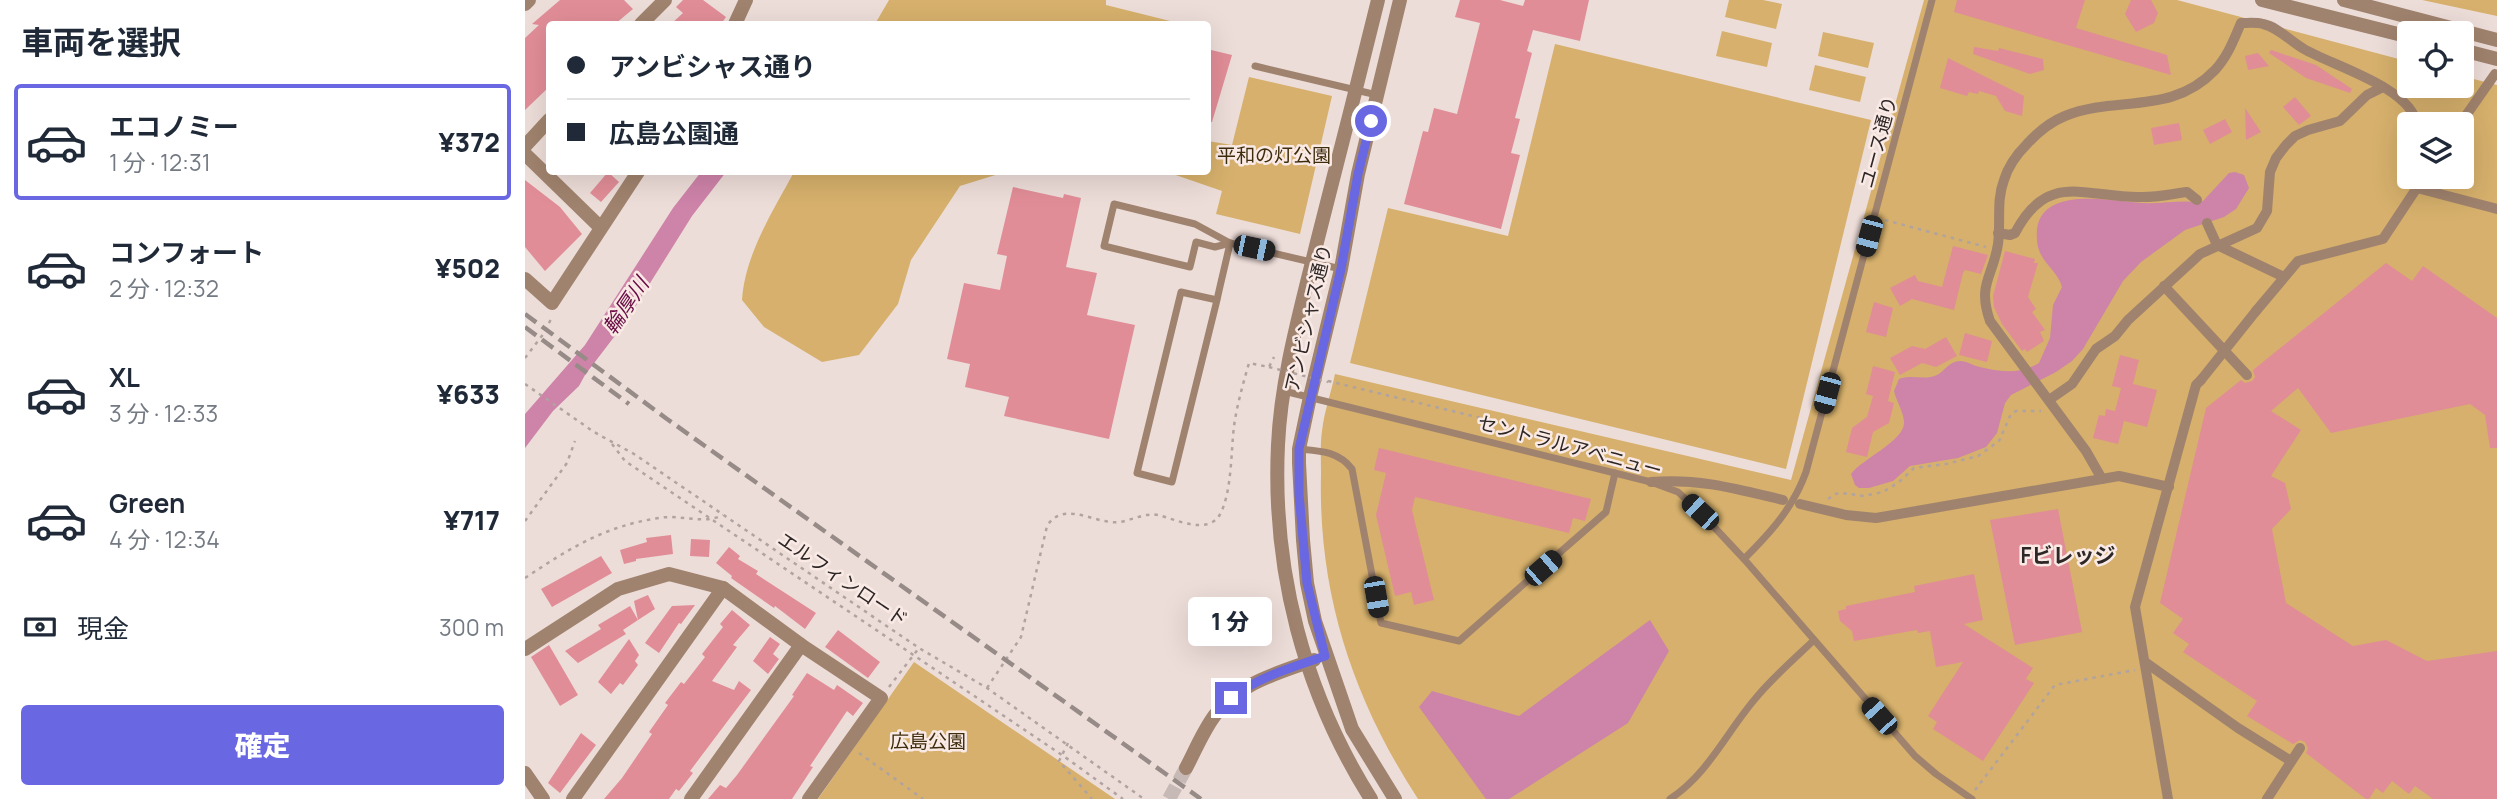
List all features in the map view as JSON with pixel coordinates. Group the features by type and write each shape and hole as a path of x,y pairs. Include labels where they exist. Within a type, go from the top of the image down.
{"street":[{"path":"525,4 529,0"},
{"path":"644,21 665,0"},
{"name":"アンビシャス通り","path":"1371,799 1328,719 1306,663 1287,592 1280,539 1278,443 1291,349 1378,0"},
{"name":"アンビシャス通り","path":"1395,799 1352,729 1325,656 1307,583 1299,494 1299,449 1341,269 1358,174 1400,0"},
{"path":"2262,0 2397,34"},
{"path":"2344,0 2497,40"},
{"path":"736,21 741,2"},
{"path":"2102,479 2086,451 1990,321 1984,303 1985,287 1996,250 2004,179 2023,148 2045,126 2066,115 2158,101 2185,92 2217,68 2231,47 2241,23 2264,19 2302,48 2383,88 2412,112"},
{"path":"2468,112 2496,67 2474,56"},
{"path":"2051,403 2072,384 2096,349 2115,336 2127,320 2200,254 2257,228 2263,221 2270,200 2270,172 2285,145 2308,130 2340,121 2367,95 2383,88"},
{"path":"525,146 546,123"},
{"path":"525,154 546,174"},
{"path":"547,175 600,227"},
{"path":"525,279 552,303 636,175"},
{"path":"2168,799 2135,607 2196,386 2298,261 2383,239 2414,189"},
{"path":"2444,189 2497,209"},
{"path":"1998,233 2015,233 2029,210 2042,200 2075,191 2138,197 2187,192 2197,200"},
{"path":"2207,223 2217,245 2284,277"},
{"path":"2164,286 2247,375"},
{"path":"1800,505 1860,517 1893,516 2119,476 2169,487"},
{"path":"1651,482 1682,480 1783,500"},
{"path":"525,649 618,589 669,574 723,587 801,645 881,698 809,799"},
{"path":"573,799 723,587"},
{"path":"691,799 801,645"},
{"path":"1186,768 1213,718 1231,698 1263,678 1325,656"},
{"path":"2145,665 2291,761"},
{"path":"2267,799 2300,748"},
{"path":"525,773 543,799"}],"lane":[{"name":"ユース通り","path":"1744,559 1785,516 1801,488 1932,0"},
{"path":"1255,66 1377,95"},
{"path":"1230,243 1215,247 1196,242 1190,267 1104,246 1114,204 1195,224 1230,243 1341,269"},
{"path":"1217,300 1181,292 1137,474 1172,482 1217,300 1230,243"},
{"name":"セントラルアベニュー","path":"1285,391 1651,482 1678,492 1744,559 1915,756 1971,798"},
{"path":"1299,449 1335,453 1346,460 1352,469 1381,623 1459,641 1606,512 1615,473"},
{"path":"1670,799 1683,791 1706,767 1755,699 1814,641"}],"path":[{"path":"1881,219 1996,250"},
{"path":"525,358 544,333 556,308"},
{"path":"987,688 1021,637 1050,522 1058,515 1070,513 1109,522 1122,522 1149,514 1200,526 1210,523 1221,510 1231,470 1238,403 1249,363 1485,419"},
{"name":"エルフィンロード","path":"525,384 594,432 634,454 919,648 987,688 1144,799"},
{"path":"1824,510 1828,498 1835,494 1874,495 1892,487 1914,468 1978,456 1999,441 2011,414 2016,411 2044,411 2051,403"},
{"path":"525,521 567,463 575,441"},
{"path":"610,441 625,461 1062,755 1123,799"},
{"path":"525,578 571,547 624,524 663,517 712,521 723,515"},
{"path":"881,698 919,648"},
{"path":"1971,798 2055,685 2145,665"},
{"path":"1068,744 1059,761 1092,799"},
{"path":"847,745 923,799"}],"green space":[{"path":"889,0 1106,0 1106,5 1170,21 877,21"},
{"path":"1729,0 1763,0 1782,4 1776,29 1725,17"},
{"path":"1924,0 2177,0 2397,59 2397,98 2474,98 2474,79 2497,85 2497,799 1418,799 1375,723 1358,684 1333,603 1322,518 1321,436 1335,374 1791,480"},
{"path":"2422,0 2497,0 2497,16"},
{"path":"1722,31 1772,43 1767,67 1716,56"},
{"path":"1823,32 1874,43 1868,68 1818,56"},
{"path":"1555,44 1871,120 1786,469 1350,363 1388,208 1508,236"},
{"path":"1815,65 1866,77 1860,102 1809,90"},
{"name":"平和の灯公園","path":"1249,77 1332,96 1300,234 1216,214 1222,191 1176,175 1211,175 1211,142 1232,145"},
{"path":"792,175 995,175 960,186 911,260 898,304 859,355 822,362 764,327 742,300 748,266 769,218"},
{"name":"広島公園","path":"914,662 1115,799 818,799"}],"water":[{"path":"2229,173 2244,175 2249,188 2236,209 2224,217 2185,230 2141,262 2123,281 2083,349 2072,361 2011,395 2005,403 1997,433 1986,447 1958,458 1910,466 1893,481 1869,488 1855,485 1851,474 1856,468 1902,431 1904,420 1894,391 1899,379 1932,377 1960,361 2000,371 2024,369 2039,363 2050,338 2053,305 2062,287 2038,248 2039,222 2047,210 2059,203 2075,199 2149,203 2203,201"},
{"name":"輪厚川","path":"699,175 724,175 692,216 627,320 579,386 553,411 525,448 525,414 585,345 673,208"},
{"path":"1650,620 1669,651 1628,723 1509,799 1486,799 1419,707 1432,691 1519,716"}],"building":[{"path":"560,0 624,0 633,9 619,21 546,21 546,90 525,110 525,38 539,25 532,24"},
{"path":"683,0 703,0 726,17 723,21 674,21 683,13 676,7"},
{"path":"1460,0 1500,0 1523,6 1525,0 1589,0 1580,41 1533,30 1527,51 1532,53 1515,118 1520,119 1511,153 1520,155 1501,229 1404,204 1423,131 1428,132 1434,108 1457,114 1480,23 1455,17"},
{"path":"1957,0 2085,0 2076,28 2167,55 2171,75 1954,12"},
{"path":"2131,0 2151,0 2158,13 2154,23 2136,32 2125,14"},
{"path":"1974,47 1998,51 1999,48 2043,59 2044,70 2030,74 1973,54"},
{"path":"1211,50 1232,55 1211,122"},
{"path":"2271,50 2316,65 2352,89 2350,93 2306,78 2269,53"},
{"path":"2258,53 2269,66 2248,70 2245,56"},
{"path":"1948,58 2024,96 2022,116 2005,111 1996,96 1979,91 1978,94 1969,92 1967,96 1940,88"},
{"path":"2295,97 2311,116 2299,125 2283,107"},
{"path":"2245,108 2261,132 2246,140"},
{"path":"2225,119 2232,132 2210,144 2203,130"},
{"path":"2179,123 2182,140 2154,145 2151,128"},
{"path":"605,175 611,175 619,182 601,202 590,193"},
{"path":"525,180 560,207 582,234 545,271 525,247"},
{"path":"1013,187 1063,198 1064,194 1081,198 1066,267 1097,273 1087,315 1135,325 1109,439 1004,416 1009,397 965,387 970,364 947,359 964,283 1000,290 1007,256 997,254"},
{"path":"1953,246 1988,255 1981,274 1965,270 1963,273 1954,310 1912,299 1900,306 1890,288 1915,275 1918,281 1942,287"},
{"path":"2005,251 2035,259 2034,263 2038,263 2028,297 2036,309 2032,312 2045,330 2040,332 2044,341 2027,352 2025,349 2022,351 2002,324 1994,307 1993,296"},
{"path":"2386,263 2412,281 2423,266 2497,318 2497,448 2490,448 2485,415 2470,404 2331,433 2298,388 2271,411 2301,430 2271,476 2285,483 2291,509 2272,529 2286,603 2353,646 2386,640 2427,661 2497,651 2497,799 2433,799 2415,786 2409,794 2392,781 2383,793 2376,788 2369,799 2366,799 2306,753 2308,748 2305,742 2300,740 2293,744 2247,716 2257,701 2183,652 2189,644 2173,633 2183,619 2160,603 2206,408 2241,380 2245,383 2252,381 2255,377 2253,370"},
{"path":"1874,302 1893,308 1886,337 1866,332"},
{"path":"1965,333 1992,341 1987,362 1959,355"},
{"path":"1946,337 1957,356 1936,367 1922,363 1900,375 1890,358 1912,346 1925,349"},
{"path":"2120,355 2139,360 2133,384 2157,390 2147,427 2124,421 2118,444 2093,438 2099,415 2105,416 2106,409 2115,411 2121,388 2112,386"},
{"path":"1873,366 1895,372 1888,401 1894,403 1889,423 1873,432 1867,457 1846,452 1852,428 1867,417 1873,396 1866,394"},
{"path":"1379,448 1591,499 1585,521 1573,518 1569,533 1415,497 1412,510 1434,600 1414,605 1411,592 1395,596 1376,515 1386,473 1374,470"},
{"path":"2058,509 2082,632 2015,645 1990,520"},
{"path":"671,535 673,554 636,559 624,564 620,550 647,542 646,538"},
{"path":"691,539 710,540 709,557 690,556"},
{"path":"729,547 740,556 738,559 758,571 756,574 816,613 805,629 731,578 732,576 716,563"},
{"path":"601,556 612,573 552,607 541,589"},
{"path":"1974,574 1983,620 1964,624 2033,668 2026,679 2034,683 1983,761 1933,729 1937,722 1928,716 1963,662 1936,667 1930,631 1918,633 1917,630 1854,641 1852,631 1840,621 1838,611 1846,609 1846,606 1915,592 1914,586"},
{"path":"648,595 655,609 638,620 634,601"},
{"path":"695,605 659,653 645,643 672,606"},
{"path":"630,606 638,620 623,630 626,634 578,663 565,651 601,629 598,625"},
{"path":"732,610 750,625 733,645 737,647 712,681 734,690 739,681 751,690 690,771 693,773 669,799 604,799 652,734 649,732 668,705 665,703 705,657 702,654 723,627 720,624"},
{"path":"838,630 880,662 868,678 825,647"},
{"path":"770,637 780,644 773,654 779,659 768,674 753,661"},
{"path":"629,639 639,655 635,661 638,665 623,685 620,683 611,694 598,682"},
{"path":"549,645 578,695 560,706 531,657"},
{"path":"807,673 834,690 837,685 863,703 853,716 847,711 810,766 813,767 792,799 708,799 720,785 726,788 737,775 794,696 792,695"},
{"path":"581,733 596,745 560,793 548,783"}],"tunnel":[{"path":"1169,799 1186,768"}],"railway":[{"path":"525,314 667,419 1201,799"},
{"path":"525,327 629,404"}],"district":[{"name":"Fビレッジ","path":"2068,556"}],"route":[{"path":"1231,698 1263,678 1325,656 1307,583 1299,494 1299,449 1341,269 1358,174 1371,121"}]}
